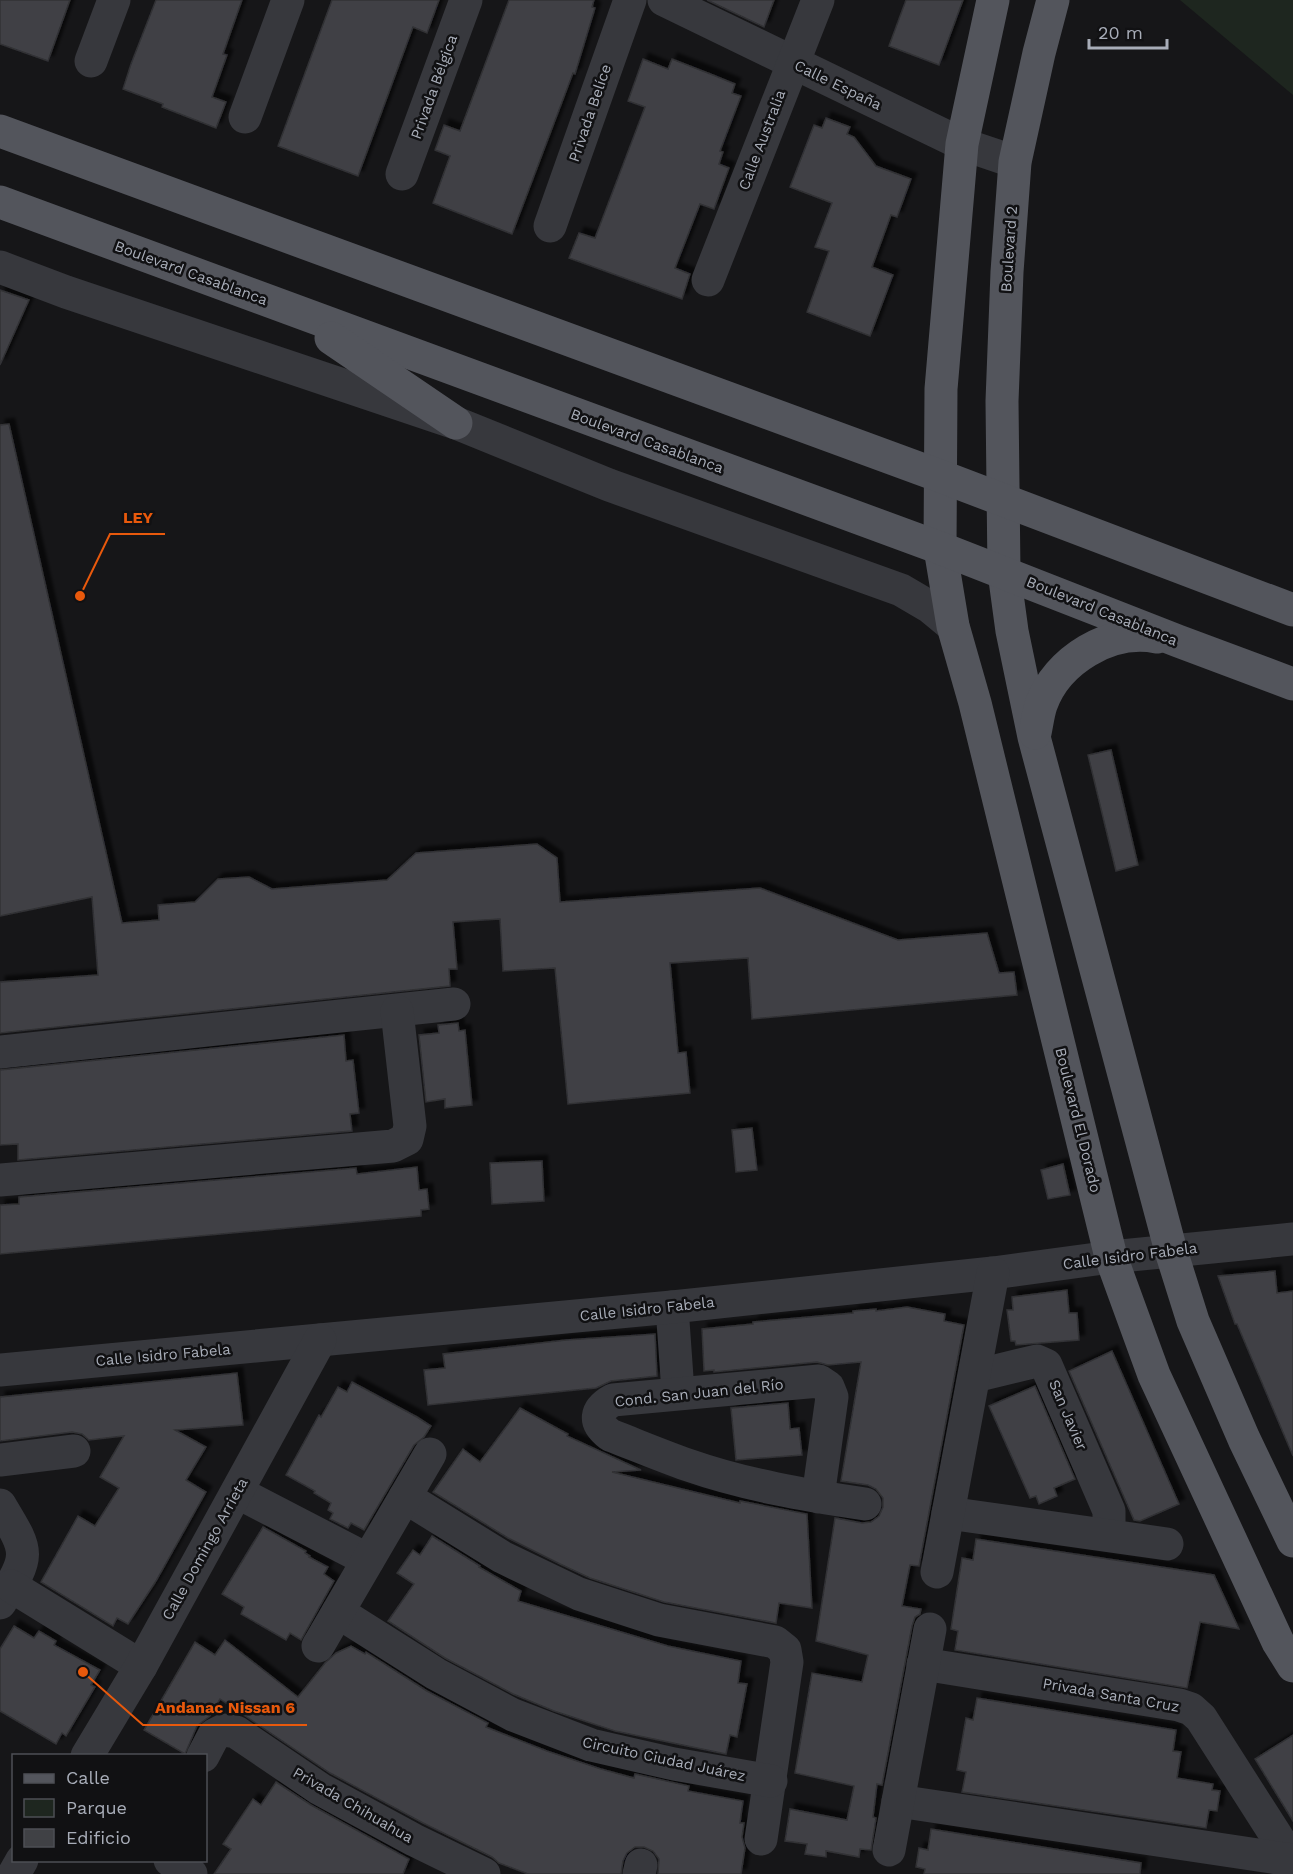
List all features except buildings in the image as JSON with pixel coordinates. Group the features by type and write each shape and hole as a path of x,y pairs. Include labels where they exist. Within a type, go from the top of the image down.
{"main road":[{"path":"939,476 941,389 962,144 993,0"},
{"name":"Boulevard 2","path":"1004,572 1003,378 1007,272 1015,162 1053,0"},
{"path":"0,130 939,476 1293,610"},
{"name":"Boulevard Casablanca","path":"0,202 940,548 1293,684"},
{"path":"292,311 456,423"},
{"name":"Boulevard El Dorado","path":"939,476 940,548 953,626 975,703 1111,1257 1154,1375 1278,1642 1293,1666"},
{"path":"1004,572 1012,631 1034,737 1171,1251 1192,1321 1244,1439 1293,1541"},
{"path":"1034,737 1041,705 1057,676 1082,653 1112,639 1134,636 1145,635 1178,641"}],"street":[{"path":"92,61 114,0"},
{"path":"245,117 288,0"},
{"name":"Privada Bélgica","path":"402,174 465,0"},
{"name":"Privada Belíce","path":"550,226 630,0"},
{"name":"Calle España","path":"664,0 962,144 1015,162"},
{"name":"Calle Australia","path":"708,280 818,0"},
{"path":"0,267 66,292 456,423 609,485 902,590 953,626"},
{"path":"0,1052 454,1005"},
{"path":"0,1180 393,1146 406,1139 410,1126 397,1011"},
{"name":"Calle Isidro Fabela","path":"0,1370 672,1306 1293,1239"},
{"path":"937,1572 993,1273"},
{"path":"672,1306 678,1392"},
{"name":"Calle Domingo Arrieta","path":"93,1754 320,1340"},
{"name":"San Javier","path":"975,1376 1037,1361 1046,1365 1109,1510 1109,1521 1105,1534"},
{"name":"Cond. San Juan del Río","path":"818,1497 832,1397 828,1387 819,1381 678,1392 613,1400 602,1406 597,1417 601,1428 610,1435 689,1466 746,1482 818,1497 865,1504"},
{"path":"0,1460 74,1451"},
{"path":"318,1647 430,1454"},
{"path":"237,1492 369,1560"},
{"path":"405,1497 502,1557 579,1594 659,1620 775,1642 785,1650 787,1662 762,1839"},
{"path":"0,1504 21,1540 24,1554 22,1565 5,1595 141,1666"},
{"path":"948,1513 1167,1544"},
{"name":"Circuito Ciudad Juárez","path":"338,1612 436,1674 513,1715 591,1745 674,1764 771,1781"},
{"path":"889,1850 930,1629"},
{"name":"Privada Santa Cruz","path":"923,1664 1179,1705 1191,1709 1201,1718 1292,1861"},
{"name":"Privada Chihuahua","path":"204,1754 214,1735 224,1730 236,1732 320,1790 484,1874"},
{"name":"Privada Santa Cruz","path":"898,1801 1292,1861"},
{"path":"173,1862 191,1874"}],"green space":[{"path":"1180,0 1293,0 1293,95"}],"place":[{"name":"LEY","path":"80,596"},
{"name":"Andanac Nissan 6","path":"83,1672"}]}
